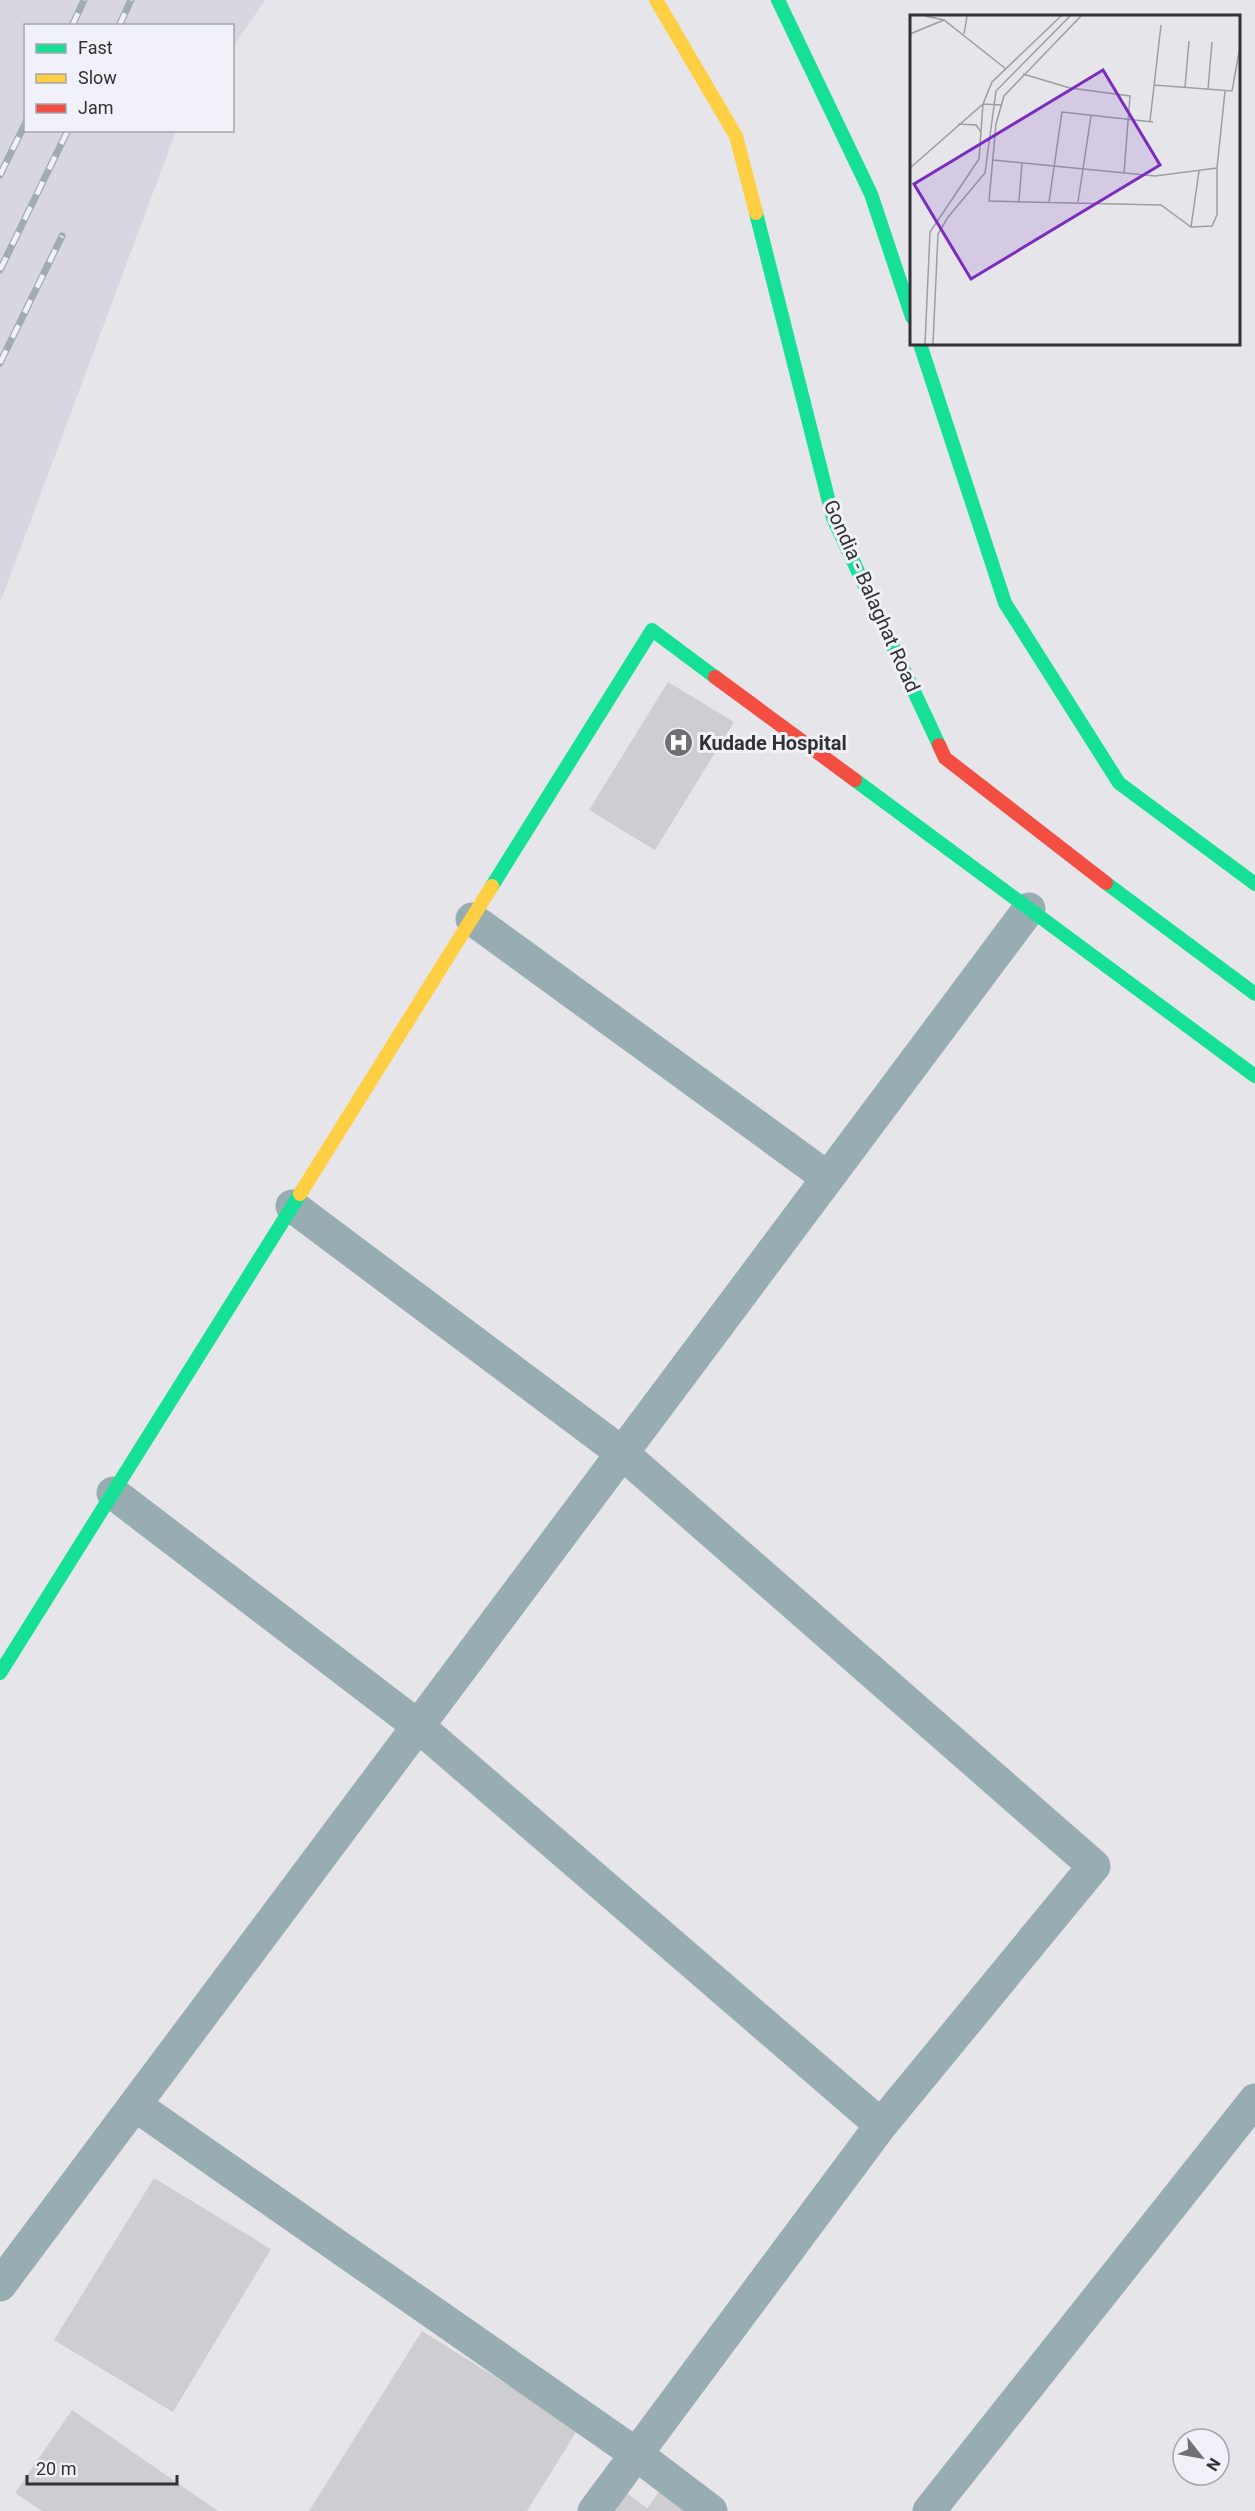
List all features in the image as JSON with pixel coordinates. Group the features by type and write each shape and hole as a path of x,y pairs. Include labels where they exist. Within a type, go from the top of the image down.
{"main road":[{"name":"Gondia - Balaghat Road","path":"656,0 736,136 833,518 945,758 1047,839 1255,994"},
{"path":"778,0 871,194 910,311"},
{"path":"920,345 1005,603 1119,783 1255,884"},
{"path":"0,1673 652,630 1255,1076"}],"street":[{"path":"0,2285 1029,909"},
{"path":"472,919 828,1178"},
{"path":"292,1206 622,1453 1094,1866 881,2125 594,2511"},
{"path":"113,1493 418,1726 881,2125"},
{"path":"929,2511 1255,2100"},
{"path":"135,2105 636,2454 711,2511"}],"shaded area":[{"path":"0,0 265,0 234,46 234,24 24,24 24,132 176,132 0,603"}],"building":[{"path":"668,682 734,722 655,850 589,810"},
{"path":"154,2178 271,2249 173,2412 54,2340"},
{"path":"422,2331 578,2429 527,2511 309,2511"},
{"path":"72,2410 218,2511 42,2511 15,2493"},
{"path":"620,2488 647,2508 662,2488 695,2511 604,2511"}],"railway":[{"path":"73,24 84,0"},
{"path":"120,24 131,0"},
{"path":"0,175 24,126"},
{"path":"0,270 67,132"},
{"path":"0,363 62,236"}],"traffic: fast":[{"path":"778,0 871,194 910,311"},
{"path":"756,213 833,518 939,745"},
{"path":"920,345 1005,603 1119,783 1255,884"},
{"path":"492,886 652,630 715,677"},
{"path":"855,780 1255,1076"},
{"path":"1106,883 1255,994"},
{"path":"0,1673 300,1194"}],"traffic: slow":[{"path":"656,0 736,136 756,213"},
{"path":"300,1194 492,886"}],"traffic: jam":[{"path":"715,677 855,780"},
{"path":"939,745 945,758 1106,883"}],"place":[{"name":"Kudade Hospital","path":"678,743"}]}
